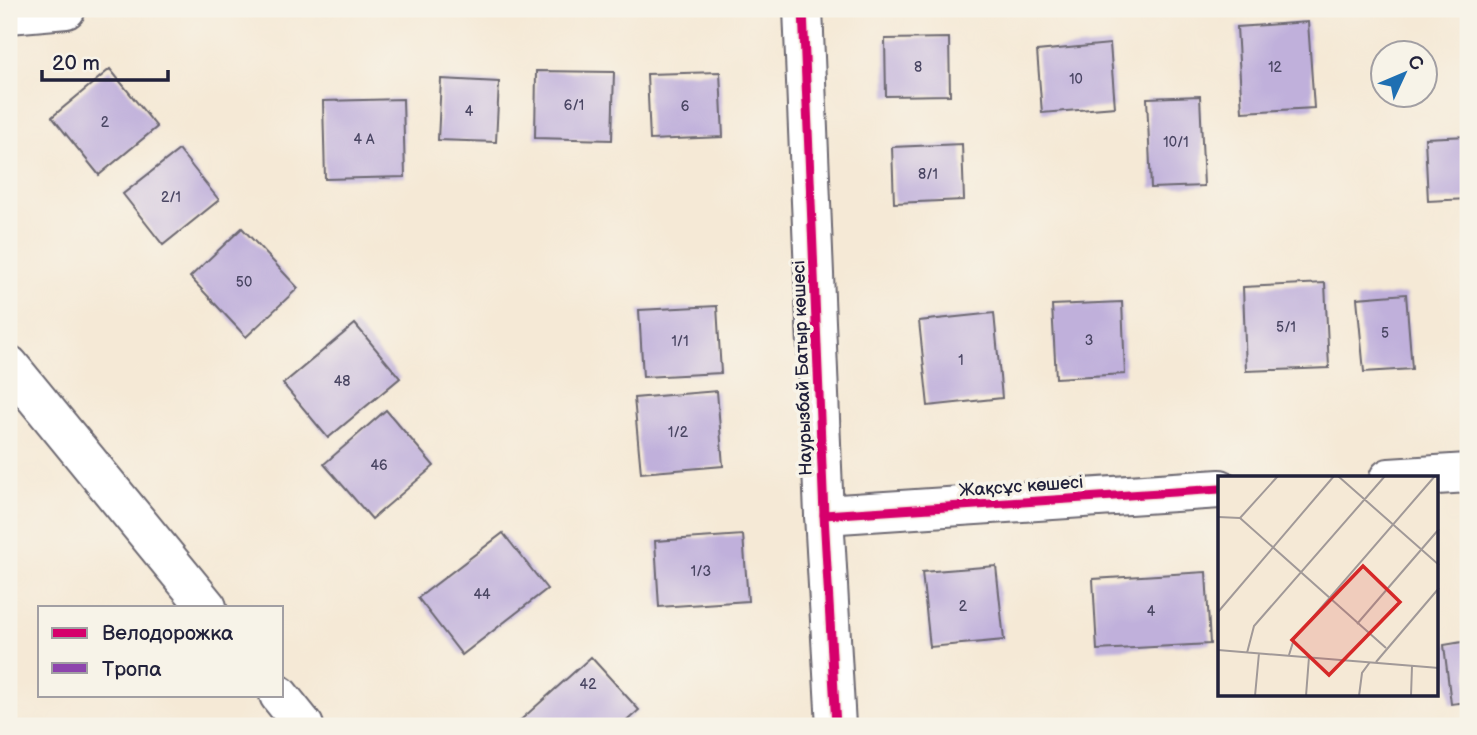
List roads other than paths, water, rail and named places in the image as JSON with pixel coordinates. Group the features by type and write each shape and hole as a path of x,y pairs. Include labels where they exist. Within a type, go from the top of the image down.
{"street":[{"path":"9,14 66,9"},
{"name":"Наурызбай Батыр көшесі","path":"803,9 824,515 836,726"},
{"path":"9,365 206,606"},
{"path":"1415,476 1468,472"},
{"name":"Жақсұс көшесі","path":"824,515 1218,489"},
{"path":"280,696 304,726"}]}
